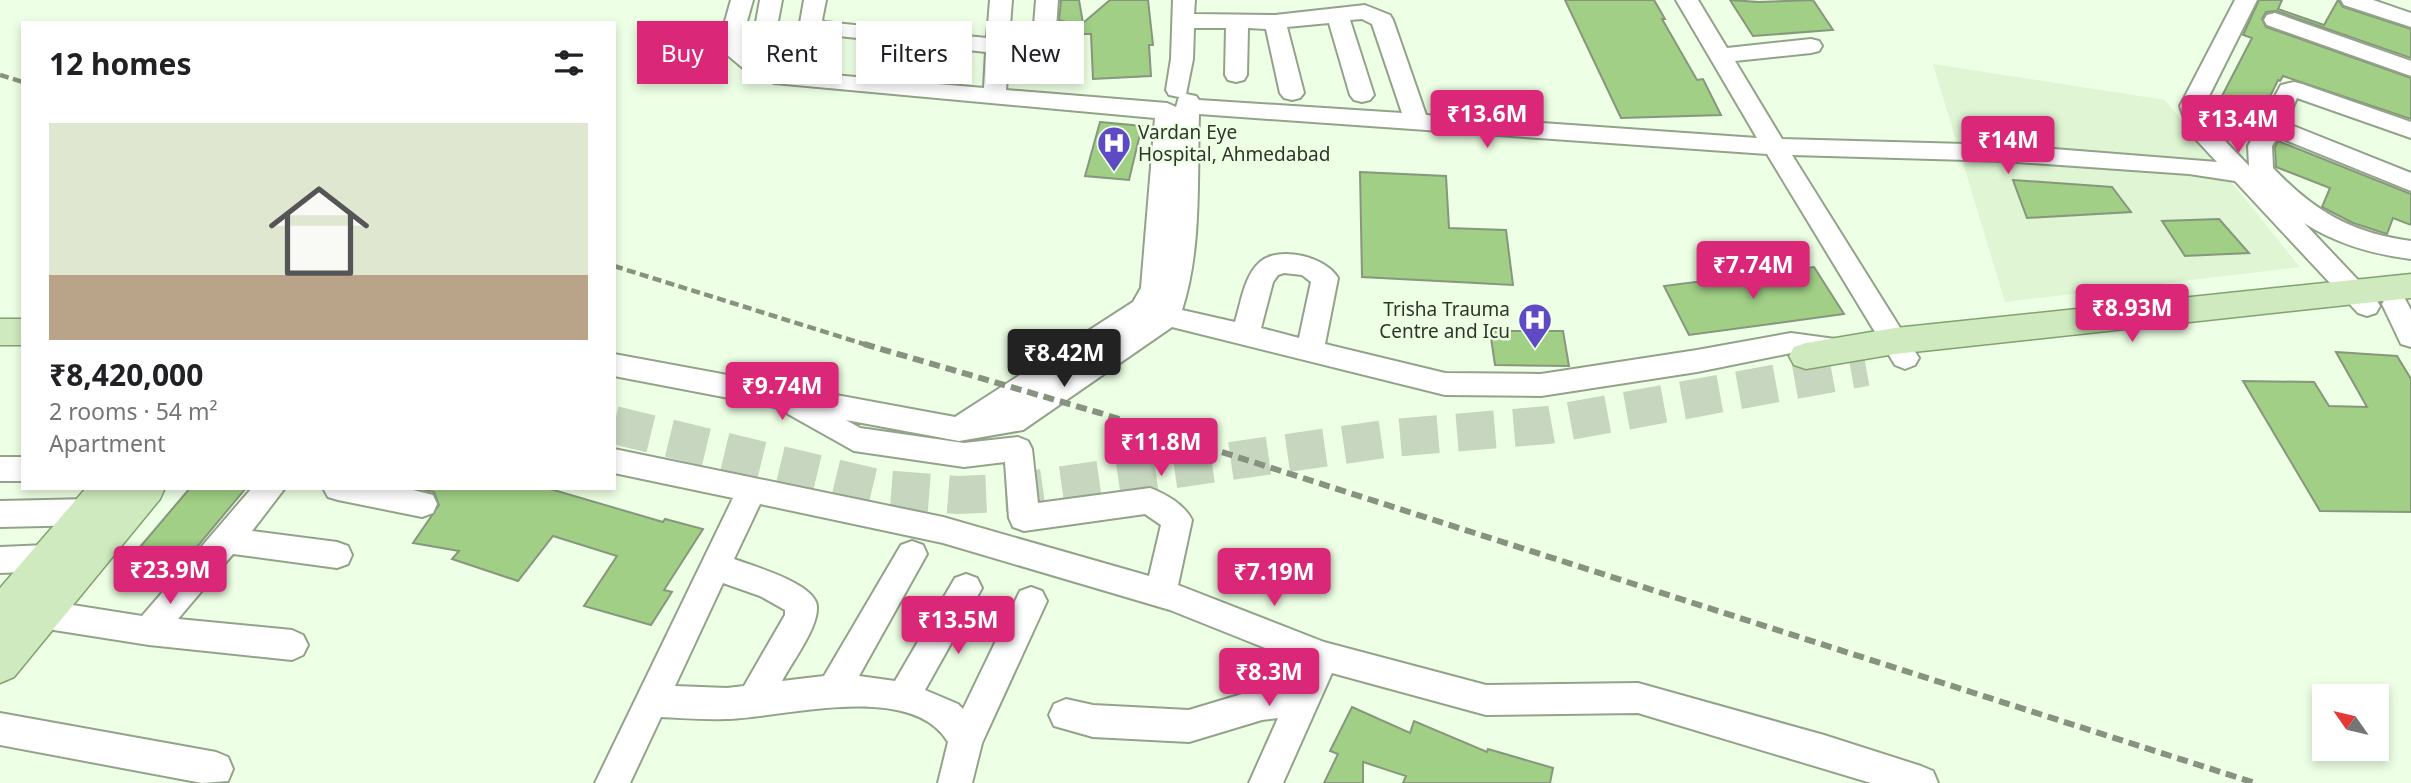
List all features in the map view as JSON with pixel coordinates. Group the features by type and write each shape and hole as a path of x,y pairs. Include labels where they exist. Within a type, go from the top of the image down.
{"main road":[{"path":"1806,356 1857,358 1909,349 2387,298"},
{"path":"0,309 21,308"},
{"path":"0,332 21,332"},
{"path":"0,664 145,490"},
{"path":"0,617 99,500"}],"street":[{"path":"742,0 733,32 736,53 758,69 782,78 1182,104"},
{"path":"771,0 764,39 783,56 811,70 995,90 1417,123 1786,147 2003,153 2252,172"},
{"path":"815,0 811,23 819,28 986,45"},
{"path":"1000,21 1001,0"},
{"path":"1046,21 1047,0"},
{"path":"1687,0 1729,55 1909,349"},
{"path":"1706,0 1729,55"},
{"path":"2246,0 2192,106 2197,126 2252,172 2387,298 2411,337"},
{"path":"2348,46 2358,2 2411,20"},
{"path":"616,365 678,380 959,429 1013,422 1154,313 1177,285 1183,238 1183,10 1237,22 1275,22 1365,12 1382,20 1417,123"},
{"path":"1338,15 1362,95"},
{"path":"2275,20 2411,69"},
{"path":"1236,75 1237,22"},
{"path":"1275,22 1292,93"},
{"path":"1729,55 1811,46"},
{"path":"2237,50 2206,113 2209,127 2252,172 2313,220 2350,238 2385,248 2411,250"},
{"path":"995,84 995,90"},
{"path":"2252,172 2260,146 2273,126 2289,90 2294,89 2411,130"},
{"path":"2273,126 2411,183"},
{"path":"1245,336 1264,273 1275,265 1308,266 1325,278 1310,352"},
{"path":"1154,313 1445,384 1541,385 1697,361 1791,342 1857,358"},
{"path":"782,397 854,439 964,455 1018,449 1024,518 1150,501 1177,520 1161,593"},
{"path":"616,461 943,530 1161,593 1323,656 1486,699 1638,698 1824,751 1921,783"},
{"path":"0,469 21,469"},
{"path":"149,631 268,490"},
{"path":"348,490 422,504"},
{"path":"612,783 751,490"},
{"path":"0,513 99,500"},
{"path":"225,540 337,555"},
{"path":"833,691 912,554"},
{"path":"0,560 48,558"},
{"path":"715,567 758,580 802,604 800,618 754,700"},
{"path":"903,698 966,588"},
{"path":"955,783 965,742 1031,601"},
{"path":"41,614 149,631 292,645"},
{"path":"1266,783 1323,656"},
{"path":"651,701 727,704 833,691 879,692 903,698 946,715 959,728 965,742"},
{"path":"1066,715 1093,721 1189,726 1262,704 1303,700"},
{"path":"0,729 215,769"}],"shaded area":[{"path":"1933,64 2165,100 2300,267 2005,302"}],"building":[{"path":"1061,0 1079,0 1083,21 1059,20"},
{"path":"1110,0 1148,0 1153,45 1149,45 1151,76 1093,79 1091,34 1084,34 1084,22"},
{"path":"1565,0 1654,0 1697,80 1703,79 1721,115 1621,118"},
{"path":"1730,0 1813,0 1833,30 1753,36"},
{"path":"2259,0 2282,0 2278,9 2324,25 2338,0 2343,7 2411,29 2411,58 2276,11 2266,12 2262,19 2266,27 2411,78 2411,119 2283,76 2278,80 2250,138 2210,122 2252,38 2243,35"},
{"path":"1100,122 1142,126 1129,180 1085,176"},
{"path":"2278,141 2411,194 2411,225 2393,218 2387,234 2353,223 2322,207 2330,188 2276,167 2275,147"},
{"path":"1360,172 1446,176 1449,228 1506,230 1513,285 1362,277"},
{"path":"2013,180 2112,187 2131,212 2027,218"},
{"path":"2219,219 2249,253 2185,256 2162,221"},
{"path":"1814,267 1844,314 1689,335 1664,286"},
{"path":"1490,331 1563,331 1569,366 1495,365"},
{"path":"2336,352 2397,356 2411,379 2411,512 2320,511 2243,381 2314,382 2329,406 2367,407"},
{"path":"188,490 244,490 177,571 129,560"},
{"path":"426,490 554,490 663,522 665,519 703,529 664,590 672,592 651,625 584,606 617,556 553,536 518,581 452,559 459,551 413,543 439,505 434,492"},
{"path":"1352,707 1410,733 1414,721 1487,752 1488,749 1553,768 1550,783 1403,783 1406,776 1363,762 1363,783 1324,783 1338,754 1330,751"}],"tunnel":[{"path":"616,425 881,489 958,495 1007,493 1392,438 1548,425 1866,367"}],"railway":[{"path":"0,75 21,81"},
{"path":"616,267 870,346"},
{"path":"864,344 1100,413 2255,783"}],"place":[{"name":"Vardan Eye Hospital, Ahmedabad","path":"1114,173"},
{"name":"Trisha Trauma Centre and Icu","path":"1535,350"}]}
